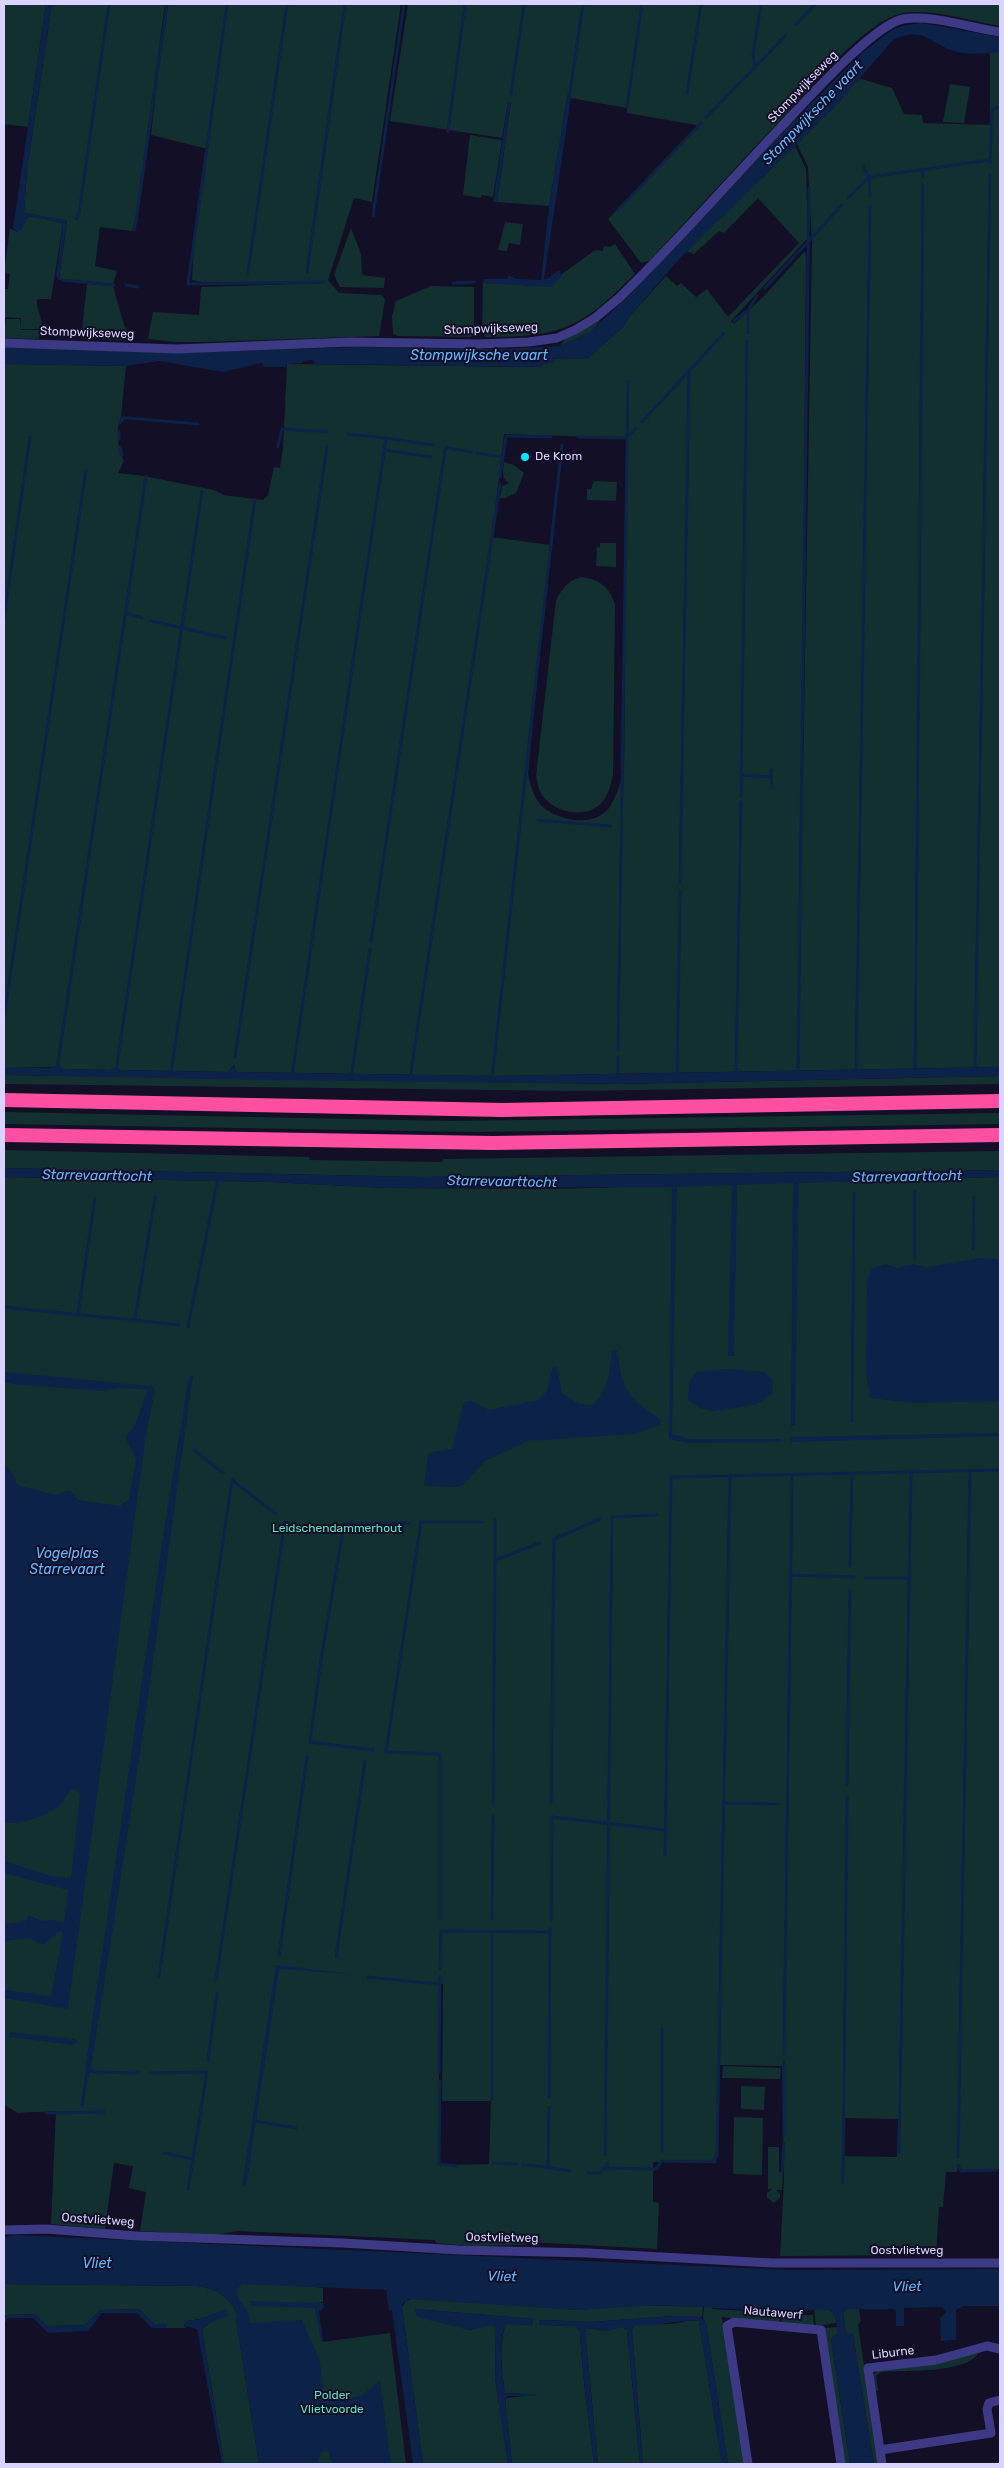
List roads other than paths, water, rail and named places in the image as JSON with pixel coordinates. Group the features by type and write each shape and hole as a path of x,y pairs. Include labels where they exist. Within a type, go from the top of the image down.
{"highway":[{"path":"4,1100 502,1110 1000,1101"},
{"path":"4,1135 484,1143 1000,1135"}],"street":[{"name":"Stompwijkseweg","path":"4,343 191,349 350,342 478,344 529,342 557,338 586,325 618,298 824,83 853,54 883,29 901,20 918,18 1000,32"},
{"name":"Oostvlietweg","path":"4,2230 46,2229 137,2236 343,2243 459,2250 588,2253 772,2263 1000,2263"},
{"name":"Nautawerf","path":"748,2464 727,2326 734,2322 821,2330 842,2464"},
{"name":"Liburne","path":"882,2464 868,2368 936,2360 987,2346 1000,2349"},
{"path":"880,2450 991,2433 989,2403 1000,2400"}],"water":[{"path":"46,4 52,4 27,169 24,213 67,220 59,279 56,276 63,223 29,216 21,230 17,232 13,228"},
{"name":"Stompwijksche vaart","path":"921,23 1000,37 1000,53 973,54 957,52 920,35 904,36 893,40 839,102 681,257 629,317 622,328 588,358 555,359 554,362 538,367 314,364 313,360 287,364 286,367 264,367 262,363 223,372 159,361 126,366 4,364 4,347 173,353 356,347 495,349 560,346 590,332 631,293 777,137 863,52 892,30 902,26"},
{"path":"572,82 544,279 547,279 559,270 562,276 551,287 483,283 484,279 508,279 508,275 517,279 541,280 549,206 568,93"},
{"path":"508,102 511,102 497,202 493,202"},
{"path":"59,1065 62,1069 110,1070 116,1067 120,1070 228,1072 234,1065 236,1072 495,1076 1000,1067 1000,1076 619,1084 4,1075 4,1068 50,1068"},
{"name":"Starrevaarttocht","path":"4,1168 420,1177 1000,1170 1000,1177 799,1183 795,1425 791,1426 793,1183 737,1185 734,1356 728,1356 732,1185 677,1187 672,1434 689,1439 781,1439 779,1442 689,1443 669,1439 672,1187 387,1188 270,1182 4,1177"},
{"path":"980,1258 1000,1259 1000,1401 914,1403 870,1398 866,1374 867,1279 873,1268 886,1264 898,1268 913,1264 928,1267"},
{"path":"612,1350 617,1350 621,1375 628,1392 640,1405 661,1420 660,1425 634,1434 528,1441 485,1461 463,1485 457,1487 424,1486 428,1455 431,1452 452,1449 464,1402 471,1401 489,1410 538,1400 547,1391 553,1366 557,1367 562,1393 579,1404 592,1405 598,1399 605,1386"},
{"path":"725,1369 765,1372 773,1381 772,1394 755,1405 713,1411 699,1408 688,1400 689,1382 696,1372"},
{"name":"Vogelplas Starrevaart","path":"4,1372 152,1386 155,1390 146,1435 68,2009 4,1998 4,1990 51,1996 63,1932 60,1931 45,1944 39,1944 30,1938 4,1941 4,1924 26,1921 28,1915 42,1921 55,1920 64,1923 68,1890 4,1873 4,1861 51,1876 71,1878 80,1794 74,1788 54,1810 32,1820 16,1823 4,1821 4,1464 13,1474 17,1485 56,1495 70,1490 78,1500 120,1506 129,1499 136,1459 125,1437 134,1427 148,1389 120,1388 103,1391 14,1384 4,1382"},
{"path":"189,1376 193,1376 140,1754 91,2068 98,2073 90,2073 87,2077 85,2070 165,1523"},
{"path":"1000,1433 1000,1436 792,1442 789,1439 792,1437"},
{"path":"276,1965 361,1975 279,1970 246,2187 242,2186"},
{"path":"10,2032 74,2039 78,2042 73,2045 9,2037"},
{"name":"Vliet","path":"15,2235 786,2270 1000,2269 1000,2306 963,2306 956,2310 956,2340 941,2341 940,2318 946,2312 942,2307 904,2308 904,2326 896,2326 896,2311 894,2309 847,2309 843,2312 846,2333 853,2335 874,2464 850,2464 831,2339 837,2334 837,2323 833,2312 828,2310 774,2311 658,2305 578,2310 409,2299 403,2303 402,2307 423,2464 413,2464 392,2311 389,2310 386,2290 242,2284 237,2289 238,2297 247,2310 250,2323 302,2320 320,2361 324,2401 361,2396 380,2380 391,2464 332,2464 328,2451 321,2452 317,2464 259,2464 237,2316 235,2309 227,2299 210,2289 197,2286 4,2284 4,2237"},
{"path":"249,2301 323,2303 324,2308 319,2311 323,2341 321,2341 315,2308 252,2306"},
{"path":"139,2309 154,2324 164,2323 168,2326 165,2328 152,2328 137,2313 102,2313 88,2331 48,2333 33,2318 8,2318 4,2324 6,2315 35,2314 47,2326 85,2325 100,2310"},
{"path":"226,2309 229,2315 208,2324 202,2329 224,2464 222,2464 197,2329 184,2326 187,2321 200,2319"},
{"path":"415,2309 533,2319 533,2325 506,2324 503,2332 501,2358 505,2393 536,2394 536,2396 508,2396 505,2398 512,2464 508,2464 507,2461 495,2378 496,2327 490,2325 469,2330 421,2318 416,2315"},
{"path":"699,2316 706,2322 728,2464 722,2464 699,2321 694,2321 633,2326 643,2464 640,2464 627,2330 623,2327 607,2331 587,2328 585,2331 598,2464 594,2464 580,2331 576,2326 539,2325 539,2320 591,2322"}],"waterway":[{"path":"76,219 79,213 109,4"},
{"path":"137,215 167,4"},
{"path":"227,4 188,284 324,282"},
{"path":"248,272 287,4"},
{"path":"307,272 345,4"},
{"path":"373,216 404,4"},
{"path":"448,131 465,4"},
{"path":"511,94 524,4"},
{"path":"571,85 583,4"},
{"path":"627,107 642,4"},
{"path":"687,93 701,4"},
{"path":"755,67 753,55 761,4"},
{"path":"796,25 815,4"},
{"path":"706,118 786,35"},
{"path":"990,163 992,111 996,107 1000,108"},
{"path":"618,210 701,123"},
{"path":"848,198 869,177 990,160"},
{"path":"863,166 869,177 870,196"},
{"path":"922,169 923,176"},
{"path":"975,1071 990,174"},
{"path":"915,1071 923,185"},
{"path":"798,1072 809,188"},
{"path":"765,288 842,205"},
{"path":"856,1070 870,206"},
{"path":"134,230 137,218"},
{"path":"62,280 114,285"},
{"path":"453,283 474,282"},
{"path":"126,285 138,287"},
{"path":"734,321 748,310 757,296"},
{"path":"748,310 748,333"},
{"path":"642,422 724,333"},
{"path":"741,796 747,341"},
{"path":"680,883 689,372"},
{"path":"618,1050 628,381"},
{"path":"120,423 123,418 128,418 198,424"},
{"path":"578,437 627,438 636,428"},
{"path":"278,447 282,429 327,432"},
{"path":"119,432 119,439"},
{"path":"292,1076 386,438 348,434"},
{"path":"500,477 506,436 551,437"},
{"path":"4,618 30,437"},
{"path":"386,438 433,445"},
{"path":"492,1078 562,445"},
{"path":"120,447 122,455"},
{"path":"235,1057 327,447"},
{"path":"371,942 445,450 448,448 471,452"},
{"path":"384,450 431,457"},
{"path":"477,453 502,457"},
{"path":"4,1017 86,470"},
{"path":"57,1069 146,476"},
{"path":"410,1078 500,484"},
{"path":"116,1071 202,491"},
{"path":"171,1073 255,499"},
{"path":"126,613 142,618"},
{"path":"152,621 225,638"},
{"path":"771,770 772,788"},
{"path":"741,775 770,777"},
{"path":"736,1076 741,802"},
{"path":"538,820 611,826"},
{"path":"677,1077 680,891"},
{"path":"351,1079 370,949"},
{"path":"618,1057 618,1076"},
{"path":"188,1327 218,1178"},
{"name":"Starrevaarttocht","path":"915,1191 915,1258"},
{"path":"852,1421 854,1193"},
{"path":"135,1319 155,1197"},
{"path":"973,1249 974,1197"},
{"path":"78,1314 95,1198"},
{"path":"4,1307 179,1325"},
{"path":"194,1450 223,1473"},
{"path":"665,1855 671,1477 1000,1470"},
{"path":"958,2157 970,1471"},
{"path":"899,2152 911,1472"},
{"path":"850,1566 852,1474"},
{"path":"588,2173 601,2173 604,2168 656,2169 662,2161 713,2161 717,2156 730,1475"},
{"path":"784,2054 792,1475"},
{"path":"159,1976 232,1480 276,1514"},
{"path":"605,2155 612,1517 657,1515"},
{"path":"551,1803 554,1539 600,1519"},
{"path":"495,1520 495,1560 540,1543"},
{"path":"216,1980 285,1521"},
{"path":"440,1919 440,1754 386,1752 421,1522 482,1522"},
{"path":"373,1750 310,1742 321,1660 344,1524 408,1523"},
{"path":"493,1805 495,1560"},
{"path":"790,1575 854,1577"},
{"path":"865,1578 909,1578"},
{"path":"847,1784 850,1591"},
{"path":"279,1955 307,1757"},
{"path":"336,1957 365,1761"},
{"path":"843,2183 847,1797"},
{"path":"725,1803 778,1804"},
{"path":"492,1918 493,1816"},
{"path":"551,1920 552,1817 665,1830"},
{"path":"549,2097 550,1928"},
{"path":"440,1969 441,1931 550,1932"},
{"path":"492,1932 492,2099"},
{"path":"368,1977 439,1984"},
{"path":"439,2073 440,1977"},
{"path":"208,2060 217,1993"},
{"path":"662,2029 662,2151"},
{"path":"784,2062 784,2135"},
{"path":"95,2072 139,2073"},
{"path":"150,2073 207,2072 188,2189"},
{"path":"82,2106 87,2074"},
{"path":"440,2081 439,2164 456,2166"},
{"path":"548,2167 549,2107"},
{"path":"46,2113 104,2112"},
{"path":"255,2121 296,2128"},
{"path":"782,2172 784,2143"},
{"path":"164,2153 193,2159"},
{"path":"494,2163 516,2164"},
{"path":"607,2163 607,2168"},
{"path":"523,2165 570,2171"},
{"path":"958,2165 961,2171 996,2170"}],"place":[{"name":"De Krom","path":"525,457"}],"park label":[{"name":"Leidschendammerhout","path":"337,1529"},
{"name":"Polder Vlietvoorde","path":"332,2403"}]}
